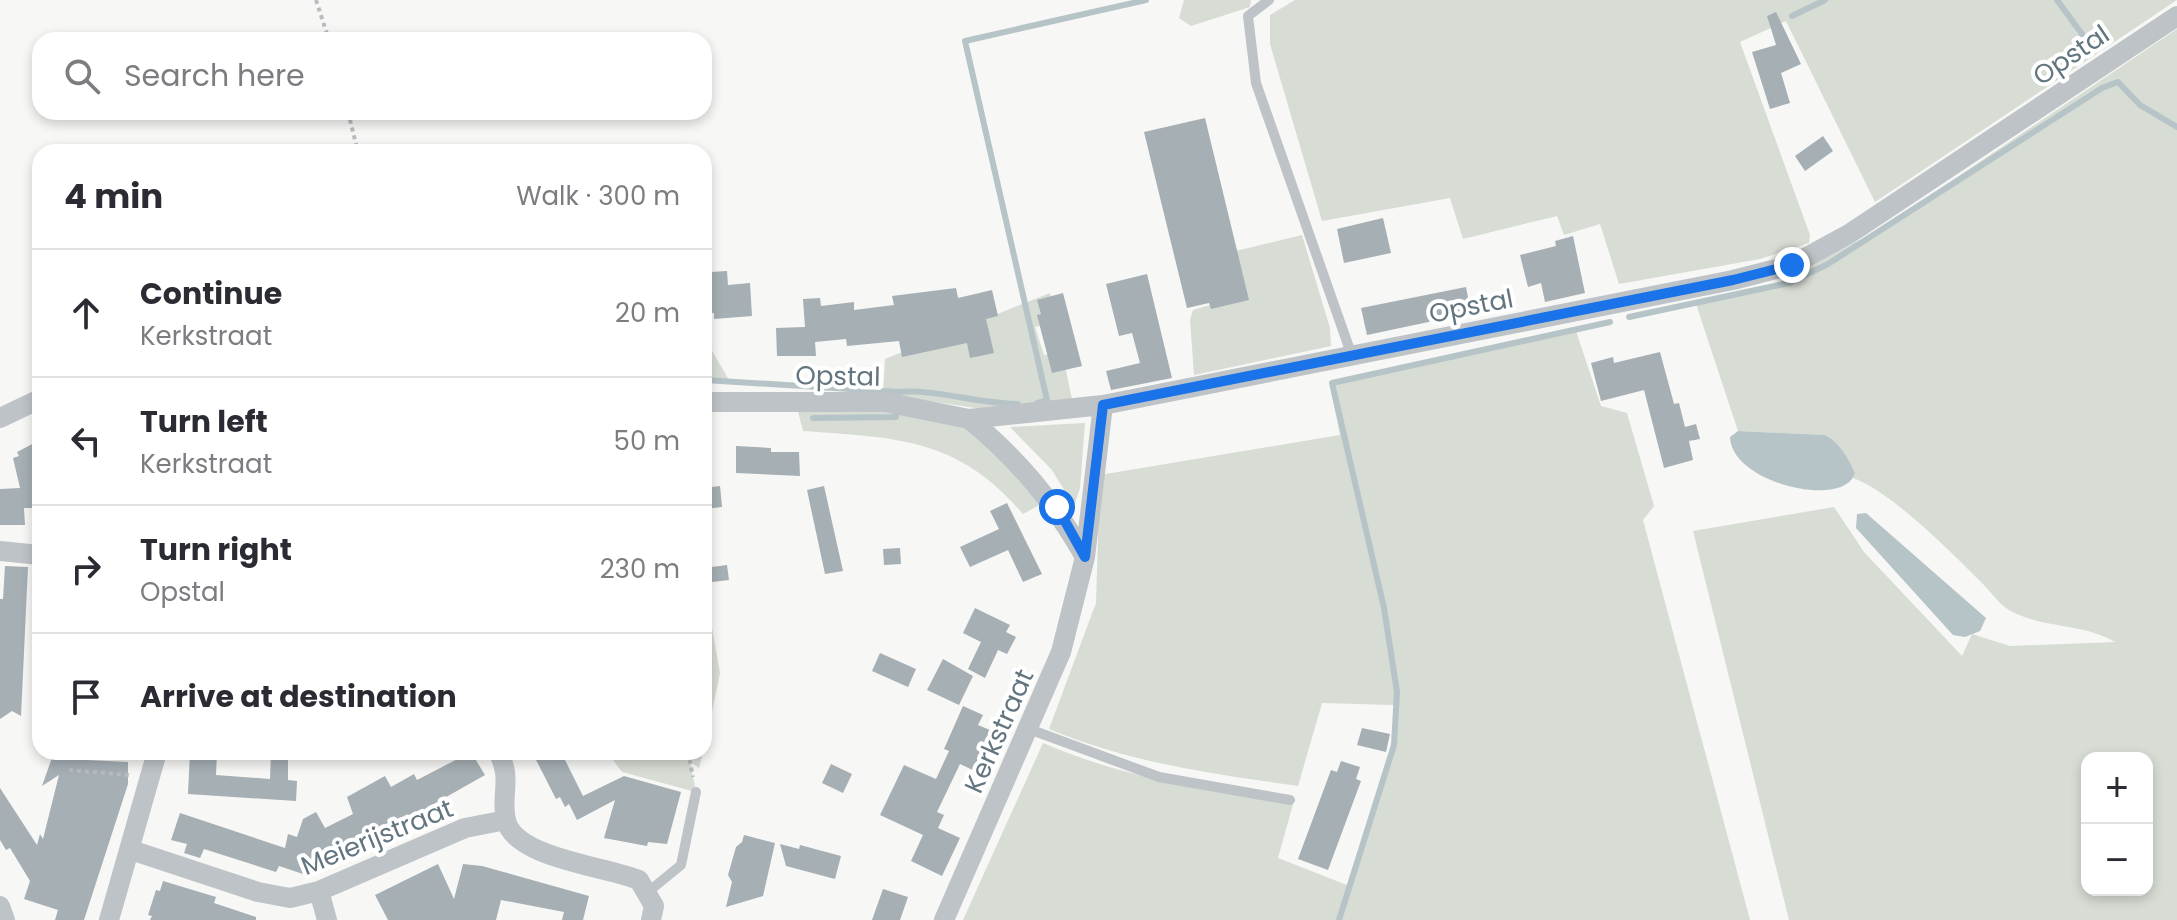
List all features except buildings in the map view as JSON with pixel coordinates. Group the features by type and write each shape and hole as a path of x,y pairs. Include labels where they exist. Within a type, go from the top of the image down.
{"street":[{"name":"Opstal","path":"712,402 885,402 969,419 1103,405 1733,280 1792,265 1849,234 2177,16"},
{"path":"0,418 32,403"},
{"name":"Kerkstraat","path":"944,920 1061,652 1085,557 1103,405"},
{"path":"969,419 1006,449 1057,507 1085,557"},
{"path":"0,551 32,554"},
{"path":"109,920 156,760"},
{"path":"502,760 505,766 506,820 517,840 535,851 639,880 654,906 651,920"},
{"name":"Meierijstraat","path":"131,850 258,892 290,898 319,891 465,828 506,820"},
{"path":"319,891 327,920"},
{"path":"0,906 5,920"}],"lane":[{"path":"1269,0 1248,16 1256,83 1352,356"},
{"path":"1029,729 1159,777 1290,800"},
{"path":"648,892 681,865 696,792"}],"path":[{"path":"316,0 326,32"},
{"path":"350,120 356,144"},
{"path":"690,760 696,792"},
{"path":"69,770 153,777"}],"shaded area":[{"path":"1184,0 1251,0 1250,7 1191,26 1179,18"},
{"path":"1295,0 2177,0 1875,202 1786,21 1740,42 1810,235 1809,243 1760,259 1619,284 1600,224 1564,235 1557,216 1463,239 1450,198 1322,221 1270,44 1270,15"},
{"path":"2177,29 2177,920 1789,920 1693,531 1834,507 1864,552 1962,656 1972,634 2010,646 2115,642 2090,632 2022,616 2005,607 1903,509 1853,478 1855,473 1825,435 1738,431 1696,304 1776,284 1877,231"},
{"path":"1302,235 1330,328 1331,346 1194,375 1190,320 1193,310 1227,300 1219,255"},
{"path":"1050,293 1056,322 1035,327 1044,355 1062,352 1072,399 988,410 883,394 885,359"},
{"path":"1576,331 1601,406 1627,413 1654,506 1643,520 1750,920 963,920 1043,743 1135,774 1293,804 1278,858 1347,885 1392,748 1394,705 1322,703 1298,786 1141,759 1049,729 1096,603 1100,475 1340,435 1330,386"},
{"path":"712,351 729,380 712,378"},
{"path":"796,404 894,410 944,420 966,428 992,444 1043,503 1023,514 974,470 924,446 868,436 803,431"},
{"path":"1085,423 1080,488 1074,506 1052,470 1010,427"},
{"path":"1738,431 1825,435 1839,447 1855,473 1847,484 1831,489 1811,490 1789,486 1748,467 1735,453 1730,437"},
{"path":"1866,513 1986,618 1980,631 1965,637 1953,635 1856,528 1857,514"},
{"path":"712,628 720,673 712,712"},
{"path":"613,760 701,760 699,768 692,763 691,766 696,792 622,772"}],"waterway":[{"path":"1037,403 1047,400 965,41 1146,0"},
{"path":"1792,16 1825,0"},
{"path":"2057,0 2093,49"},
{"path":"1629,317 1789,283 1828,264 2102,88 2118,82 2140,105 2177,127"},
{"path":"1339,920 1394,745 1397,692 1384,608 1332,383 1610,322"},
{"path":"712,380 898,392"},
{"path":"813,418 896,417 898,392 1018,404"}],"route":[{"path":"1057,507 1085,557 1103,405 1733,280 1792,265"}]}
